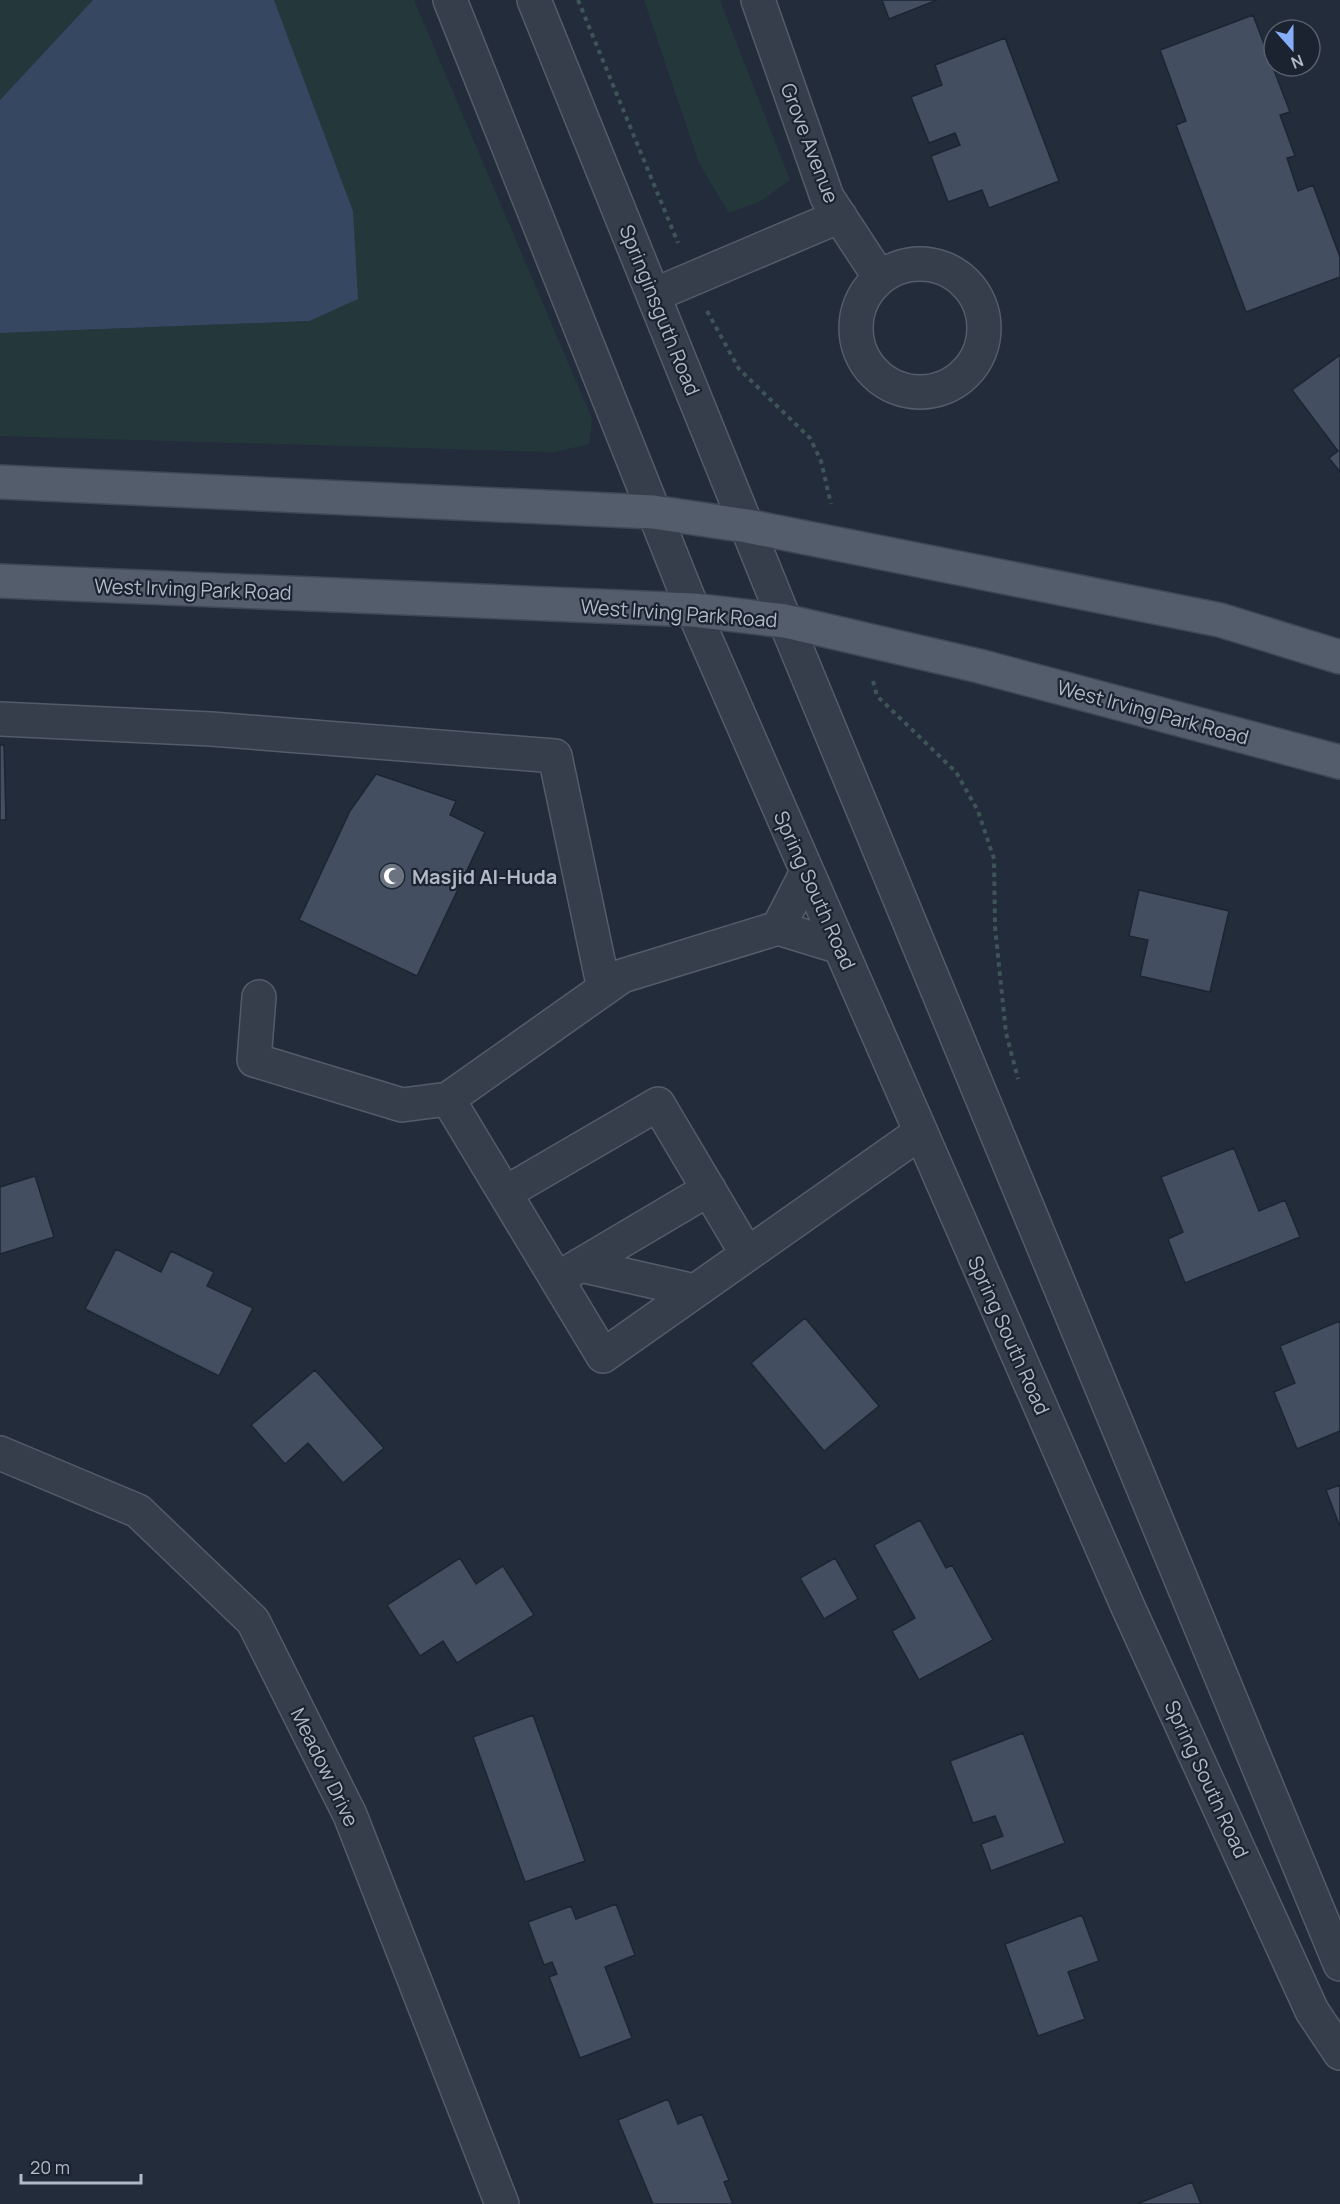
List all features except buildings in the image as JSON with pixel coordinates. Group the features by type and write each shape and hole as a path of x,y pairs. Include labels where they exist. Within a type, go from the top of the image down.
{"main road":[{"path":"0,482 653,512 747,526 1220,620 1340,657"},
{"name":"West Irving Park Road","path":"0,581 693,610 785,621 980,666 1340,762"}],"street":[{"path":"450,0 693,610"},
{"name":"Springinsguth Road","path":"534,0 785,621"},
{"name":"Grove Avenue","path":"758,0 827,197 880,278"},
{"path":"654,296 840,216"},
{"name":"Spring South Road","path":"693,610 1148,1651 1312,2011 1340,2053"},
{"path":"785,621 1340,1964"},
{"path":"0,718 211,729 555,756 603,989"},
{"path":"778,928 807,872"},
{"path":"259,997 254,1060 402,1105 448,1099 622,976 778,928 840,947"},
{"path":"448,1099 505,1193 569,1272 603,1356 921,1132"},
{"path":"505,1193 657,1104 747,1254"},
{"path":"569,1272 709,1190"},
{"path":"569,1272 695,1291"},
{"name":"Meadow Drive","path":"0,1453 138,1511 253,1621 350,1815 502,2204"}],"path":[{"path":"877,696 956,772 978,811 994,859 996,927 1006,1033 1021,1087"}],"green space":[{"path":"0,0 93,0 0,100"},
{"path":"274,0 414,0 592,419 589,444 555,452 0,436 0,333 309,321 353,211"},
{"path":"644,0 720,0 790,180 761,201 729,213 699,163"}],"water":[{"path":"93,0 274,0 353,211 358,299 309,321 0,333 0,100"}],"place":[{"name":"Masjid Al-Huda","path":"392,876"}]}
